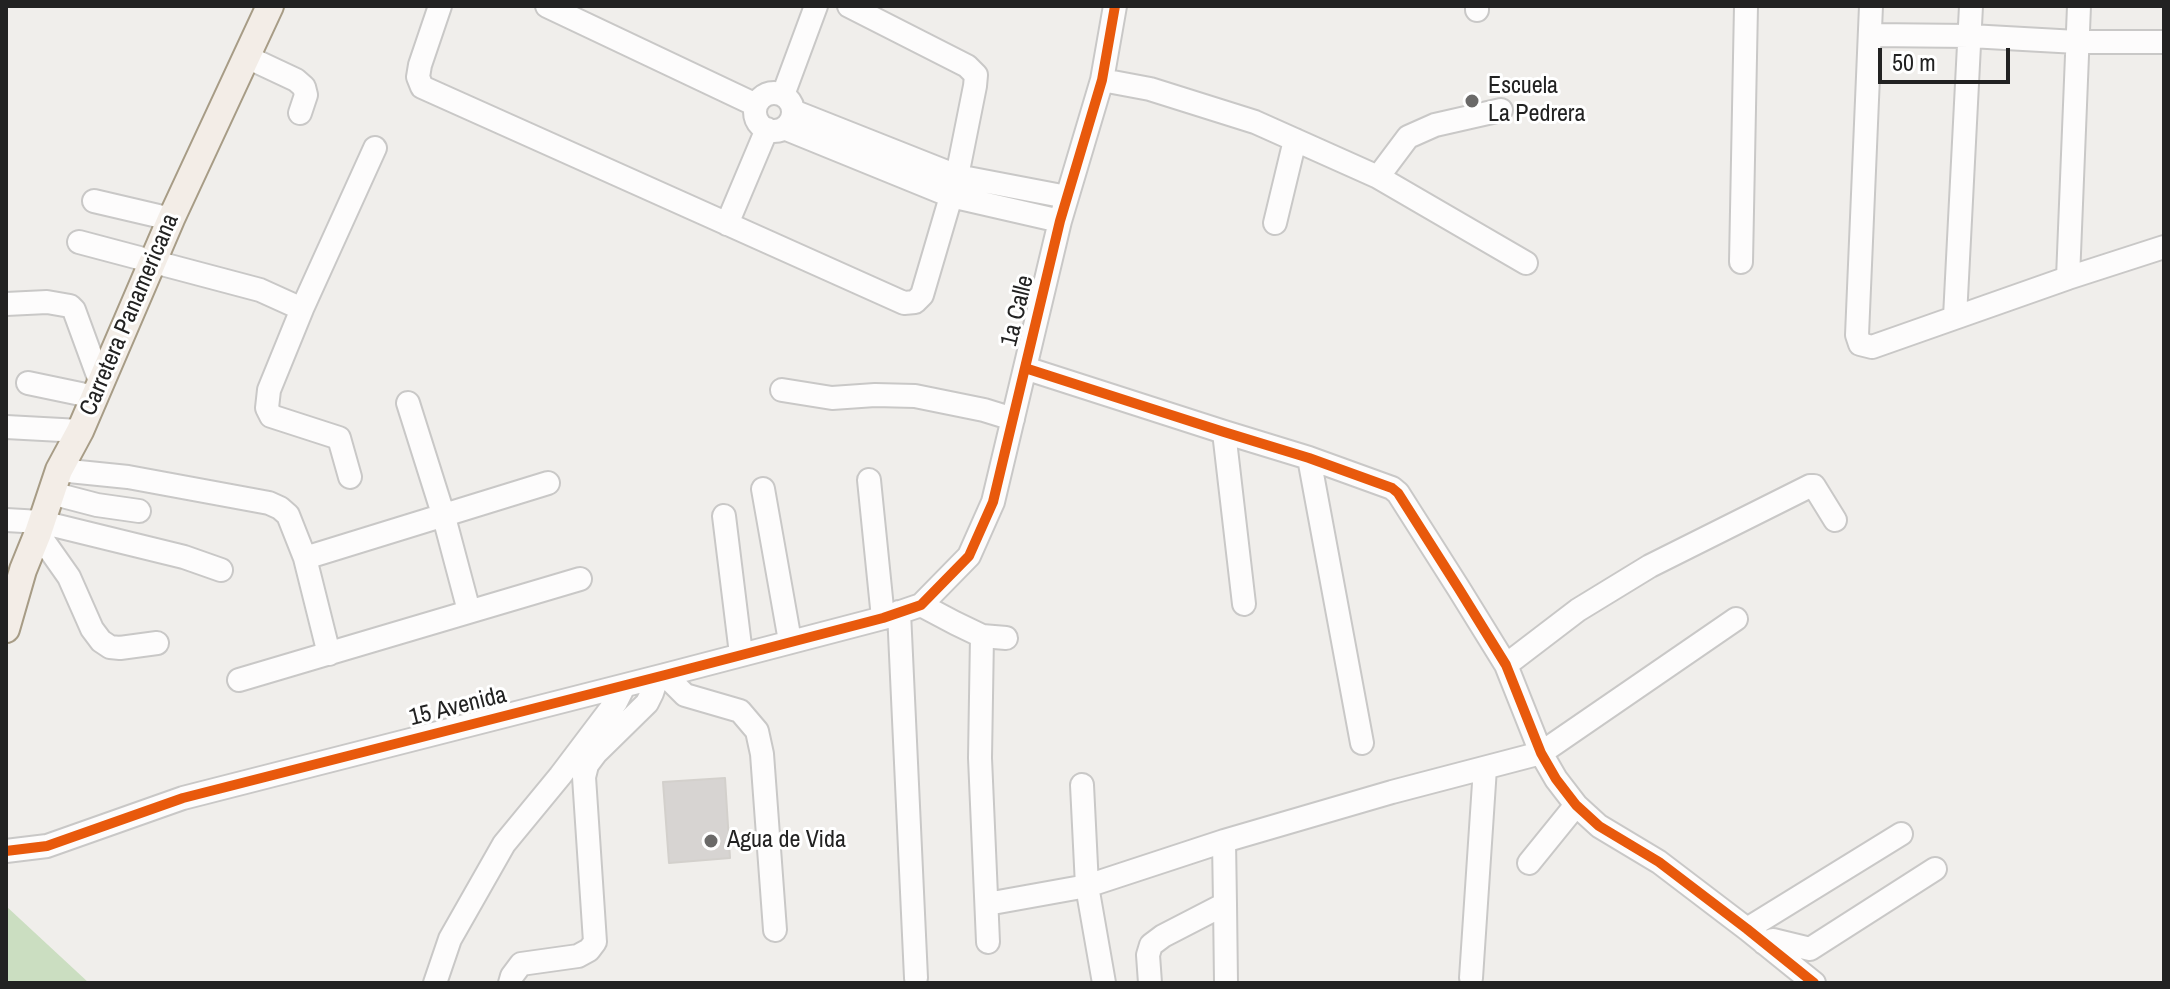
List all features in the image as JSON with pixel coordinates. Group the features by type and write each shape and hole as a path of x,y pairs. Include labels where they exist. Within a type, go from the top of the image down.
{"main road":[{"name":"Carretera Panamericana","path":"6,629 14,577 40,528 55,482 171,219 270,6"}],"street":[{"path":"440,6 420,65 418,77 422,87 904,303 915,302 922,295 954,186 976,75 967,66 849,6"},
{"path":"547,6 756,105 758,122 782,116 954,186 1060,221"},
{"path":"727,224 782,116 816,6"},
{"name":"1a Calle","path":"921,605 969,556 993,502 1060,221 1102,80 1115,6"},
{"path":"1741,262 1746,6"},
{"path":"1871,6 1857,335 1860,344 1872,347 2164,247"},
{"path":"1955,317 1971,6"},
{"path":"2068,278 2079,6"},
{"path":"1871,35 2164,42"},
{"path":"247,57 296,80 304,87 306,95 300,113"},
{"path":"1102,80 1150,89 1255,122 1378,177 1526,263"},
{"path":"1378,177 1408,137 1435,125 1501,110"},
{"path":"1275,223 1295,140"},
{"path":"350,477 339,438 271,416 267,408 269,390 302,309 375,148"},
{"path":"954,186 1067,197"},
{"path":"94,201 171,219"},
{"path":"79,242 260,290 302,309"},
{"path":"6,304 47,302 70,306 74,310 97,389 28,383"},
{"path":"1025,368 1309,458 1383,483 1398,493 1506,665 1541,753 1576,805 1599,826 1659,862 1814,983"},
{"path":"782,390 832,398 915,396 1013,419"},
{"path":"408,403 444,517 469,611"},
{"path":"6,427 80,431"},
{"path":"1224,432 1244,604"},
{"path":"1309,458 1362,743"},
{"path":"55,482 128,477 269,503 280,508 288,515 305,558 329,654"},
{"path":"869,480 891,615 916,978"},
{"path":"55,482 97,505 139,511"},
{"path":"305,558 548,483"},
{"path":"1506,665 1578,610 1650,566 1804,489 1814,486 1835,520"},
{"path":"763,489 790,641"},
{"path":"724,516 741,654"},
{"path":"6,520 184,557 221,570"},
{"path":"40,528 101,641 110,647 120,648 157,643"},
{"path":"239,680 580,579"},
{"path":"921,605 982,636 1006,638"},
{"name":"15 Avenida","path":"6,851 47,846 183,798 624,686 921,605"},
{"path":"987,904 1087,886 1224,841 1541,753 1736,619"},
{"path":"982,636 980,758 988,942"},
{"path":"510,983 521,964 578,956 595,942 584,777 587,765 596,753 647,703 661,676 685,695 740,711 757,731 762,754 775,930"},
{"path":"435,983 450,939 504,844 560,776 616,702 624,686"},
{"path":"1471,978 1485,768"},
{"path":"1082,785 1087,886 1104,983"},
{"path":"1529,863 1576,805"},
{"path":"1755,936 1901,834"},
{"path":"1224,841 1226,983"},
{"path":"1755,936 1810,949 1935,869"},
{"path":"1150,983 1148,955 1151,945 1225,904"}],"green space":[{"path":"6,906 89,983 6,983"}],"building":[{"path":"725,778 730,858 669,863 663,782"}],"cycle path":[{"path":"6,851 47,846 183,798 883,618 921,605 969,556 993,502 1060,221 1102,80 1115,6"},
{"path":"1025,368 1309,458 1392,488 1506,665 1541,753 1576,805 1599,826 1659,862 1814,983"}],"place":[{"name":"Escuela La Pedrera","path":"1472,101"},
{"name":"Agua de Vida","path":"711,841"}]}
